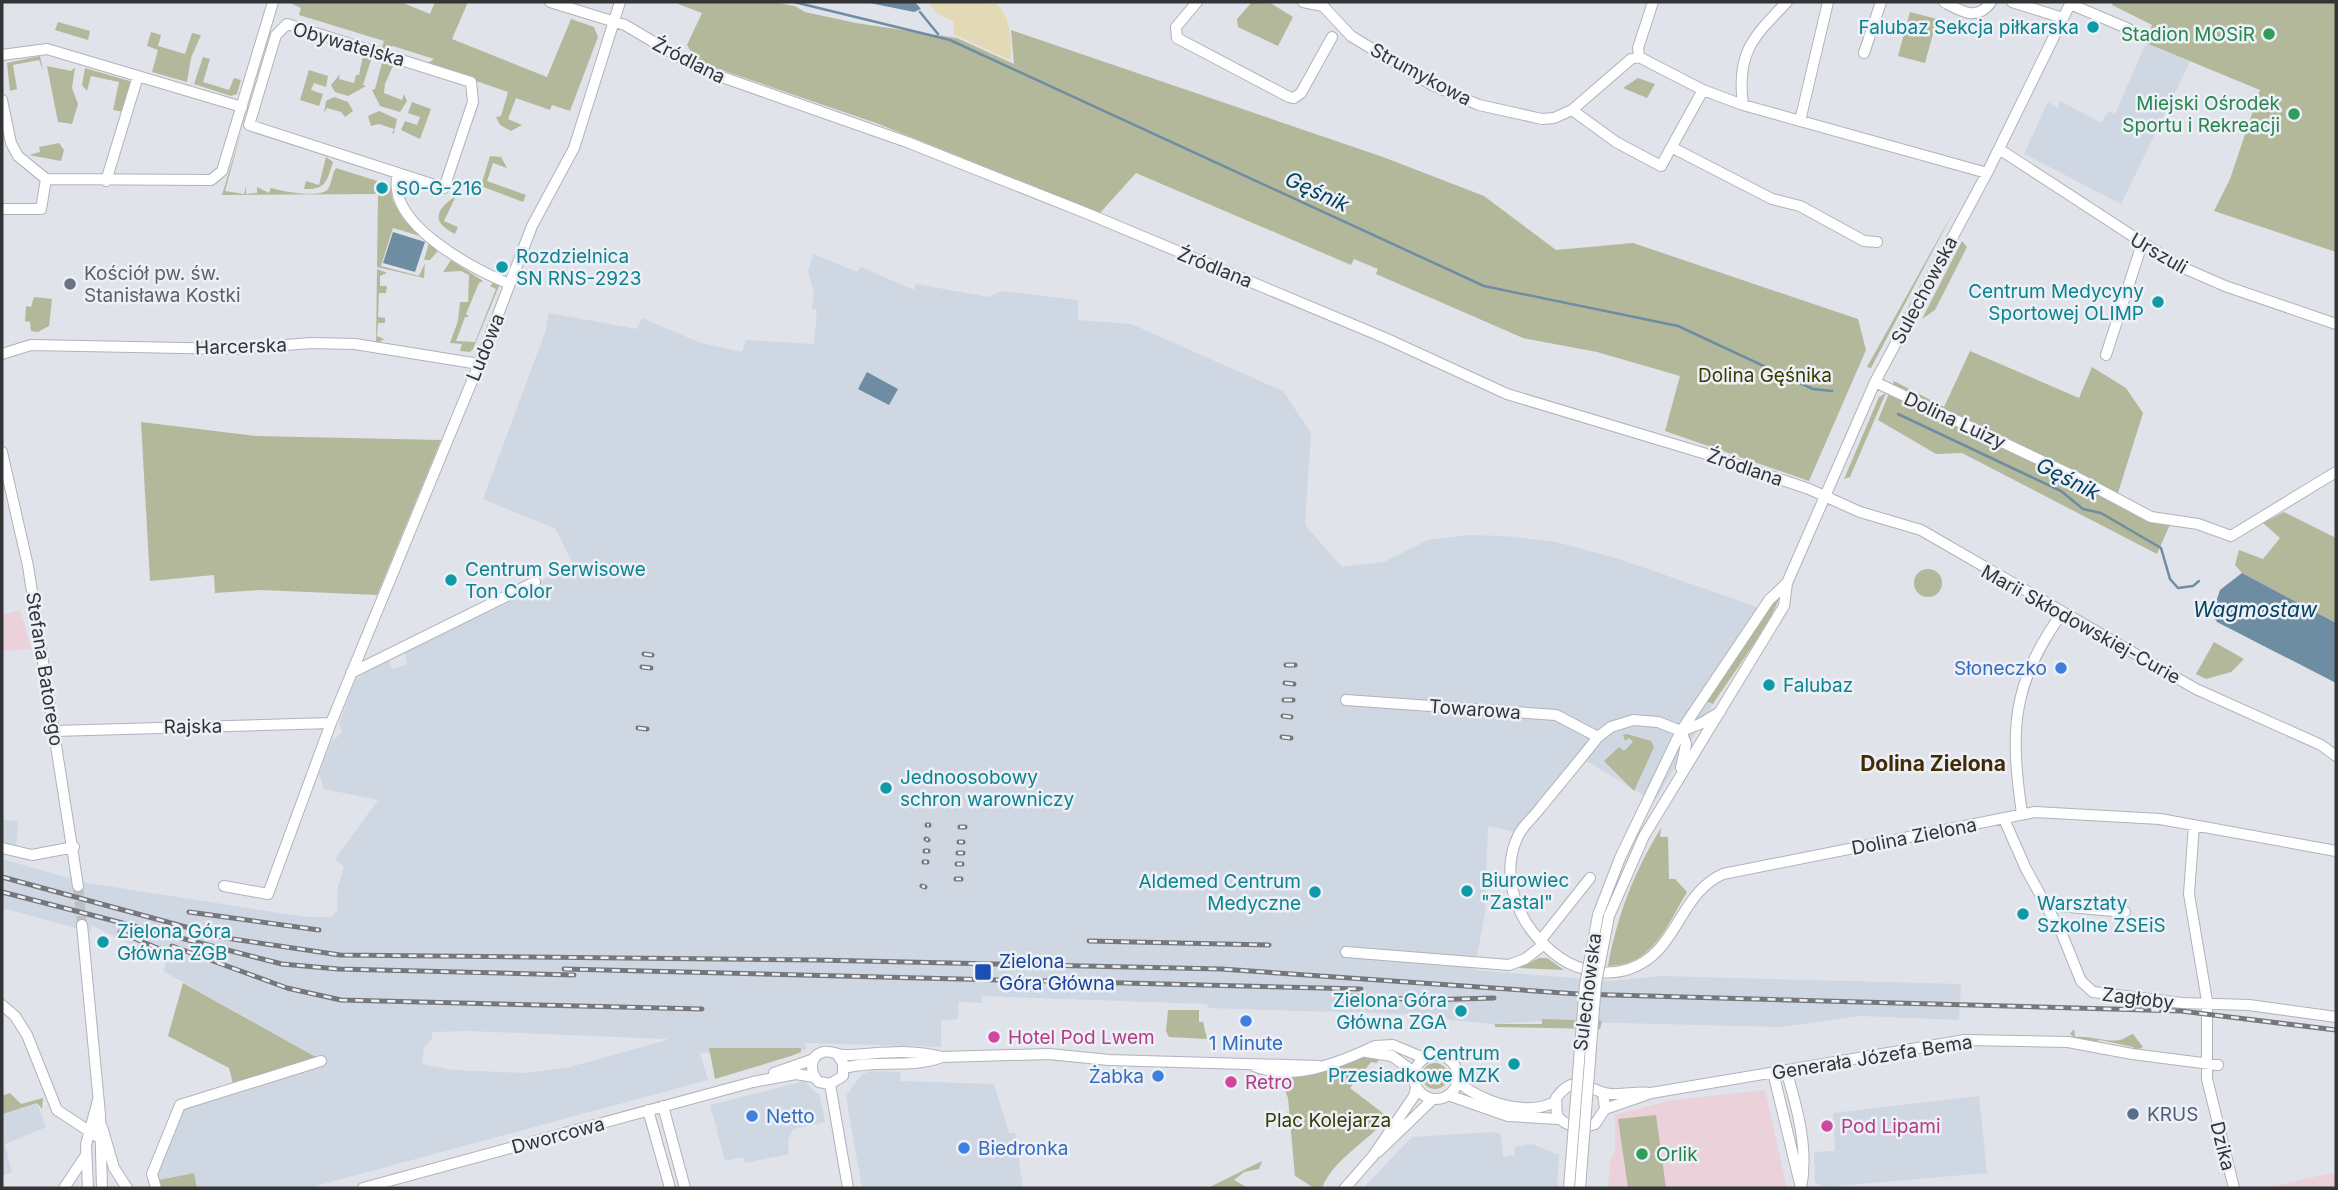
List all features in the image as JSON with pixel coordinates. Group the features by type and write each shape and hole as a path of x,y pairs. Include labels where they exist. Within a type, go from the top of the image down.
{"street":[{"name":"Obywatelska","path":"46,179 211,180 222,171 273,2"},
{"name":"Źródlana","path":"550,2 613,20 699,69 907,142 1027,189 1385,338 1507,394 1695,450 1825,497"},
{"path":"613,20 620,2"},
{"path":"1198,2 1176,27 1177,38 1289,97 1294,98 1301,93 1332,37"},
{"name":"Strumykowa","path":"1303,2 1322,4 1341,27 1359,42 1424,80 1467,101 1542,119 1554,118 1572,110 1631,59 1639,57"},
{"path":"1653,2 1638,48 1639,57 1703,90 1743,105 1987,173"},
{"path":"1743,105 1739,78 1753,37 1787,2"},
{"path":"1800,121 1828,2"},
{"path":"1864,53 1881,2"},
{"path":"1944,2 1972,15 1982,13 1991,2"},
{"path":"2012,2 2063,18"},
{"path":"2071,3 2129,29"},
{"name":"Sulechowska","path":"1580,1188 1604,915 1631,860 1677,781 1784,606 1787,583 1875,382 1987,173 2071,3"},
{"name":"Ludowa","path":"224,886 268,894 331,723 479,364 532,226 574,148 613,20"},
{"name":"Obywatelska","path":"287,24 471,82 473,102 444,188 398,173 249,125 276,35 287,24"},
{"path":"2,55 47,49 242,107"},
{"path":"106,181 138,76"},
{"path":"1572,110 1616,142 1661,166 1703,90"},
{"path":"2,100 11,143 18,156 46,179 41,209 2,209"},
{"path":"1672,148 1772,199 1800,206 1864,241 1877,242"},
{"name":"Urszuli","path":"1999,149 2177,265 2225,286 2336,324"},
{"path":"398,173 397,195 406,213 469,266 509,284"},
{"path":"2106,355 2142,244"},
{"name":"Harcerska","path":"2,354 31,345 234,349 311,343 355,344 479,364"},
{"name":"Dolina Luizy","path":"1875,382 2076,477 2151,517 2198,524 2231,536 2336,472"},
{"name":"Stefana Batorego","path":"2,452 28,566 78,886"},
{"name":"Marii Skłodowskiej-Curie","path":"1825,497 1860,512 1921,530 2196,689 2321,745 2336,756"},
{"path":"351,673 535,582"},
{"name":"Sulechowska","path":"1569,1188 1585,985 1620,858 1681,731 1769,600 1787,583"},
{"path":"2022,814 2014,729 2031,664 2042,640 2062,613"},
{"name":"Towarowa","path":"1346,700 1556,715 1598,737"},
{"path":"1541,943 1530,930 1515,899 1510,880 1514,845 1520,833 1598,737 1611,727 1633,720 1658,722 1681,731 1720,712"},
{"name":"Rajska","path":"54,731 331,723"},
{"name":"Sulechowska","path":"1677,781 1686,744 1681,731"},
{"name":"Dolina Zielona","path":"1541,943 1562,959 1583,970 1603,973 1627,970 1651,958 1663,948 1695,894 1712,879 1723,874 2022,814 2075,813 2194,825 2336,851"},
{"name":"Zagłoby","path":"2004,819 2067,943 2081,981 2092,992 2182,1003 2207,1001 2336,1017"},
{"name":"Dzika","path":"2194,825 2189,894 2207,1001 2206,1063 2234,1188"},
{"path":"2,848 32,855 74,847"},
{"path":"1346,952 1509,965 1525,959 1541,943 1590,878"},
{"path":"2046,905 2125,912"},
{"path":"82,925 100,1121 114,1168 127,1188"},
{"path":"2,1005 15,1016 27,1035 57,1110 93,1134"},
{"name":"Generała Józefa Bema","path":"1605,1109 1651,1093 1947,1042 2066,1042 2147,1057 2218,1065"},
{"path":"837,1054 844,1068 840,1079 823,1084 814,1077 811,1068 814,1059 827,1052 927,1053 942,1057 1049,1054 1074,1058 1252,1065 1273,1071 1306,1072 1387,1045 1424,1058 1435,1055 1448,1059 1456,1069 1457,1081 1448,1095"},
{"path":"1363,1052 1392,1056 1414,1072"},
{"path":"844,1068 867,1063 929,1062 942,1057"},
{"path":"1345,1188 1373,1156 1414,1096 1414,1072 1424,1058"},
{"name":"Dworcowa","path":"753,1082 814,1059"},
{"path":"156,1188 152,1174 180,1105 321,1061"},
{"path":"1786,1070 1802,1140 1805,1172 1801,1188"},
{"path":"1773,1072 1801,1188"},
{"name":"Dworcowa","path":"363,1188 405,1183 648,1110 753,1082 796,1074 814,1077"},
{"path":"1457,1081 1477,1095 1504,1104 1532,1108 1555,1102"},
{"path":"830,1084 848,1188"},
{"path":"1373,1156 1390,1143 1419,1109 1433,1099 1448,1095 1508,1116 1558,1119 1570,1126 1587,1127 1595,1124 1605,1109 1603,1093 1587,1085 1573,1084 1560,1092 1555,1102 1558,1119"},
{"path":"1416,1087 1423,1095 1433,1099"},
{"name":"Generała Józefa Bema","path":"1603,1093 1651,1093"},
{"path":"98,1100 93,1134 102,1188"},
{"path":"663,1106 685,1188"},
{"path":"648,1110 670,1188"},
{"path":"64,1188 86,1155 100,1121"},
{"path":"86,1155 88,1188"}],"shaded area":[{"path":"2146,43 2190,62 2121,204 2024,154 2048,102 2058,108 2060,101 2101,123 2109,111 2115,114"},
{"path":"813,254 857,272 861,267 914,290 916,284 989,297 1001,291 1078,300 1078,320 1131,324 1283,391 1311,433 1305,525 1342,567 1384,562 1428,540 1470,535 1504,536 1556,542 1616,558 1769,611 1654,802 1582,758 1520,833 1488,826 1485,914 1474,970 1612,981 1660,976 1961,984 1959,1020 1861,1016 1780,1027 1542,1021 1494,1024 1450,1020 1439,1015 1208,1008 1207,1004 982,996 982,1003 959,1002 958,1019 941,1021 941,1047 805,1043 806,1050 700,1053 708,1080 308,1188 197,1188 194,1173 159,1180 157,1172 188,1099 315,1056 163,971 166,962 91,925 91,932 2,908 2,859 87,883 305,917 331,917 337,911 338,887 344,867 335,859 378,800 324,789 319,774 331,743 342,732 339,723 355,680 389,658 392,669 407,664 405,652 573,564 556,529 483,499 546,330 549,313 637,329 642,318 701,343 742,352 746,340 814,344 817,310 812,309 814,292 808,271","holes":["432,1032 666,1039 566,1068 524,1073 453,1070 422,1064 424,1048 432,1038"]},
{"path":"20,610 31,649 2,651 2,615"},
{"path":"2,820 18,821 16,849 2,844"},
{"path":"872,1071 901,1072 900,1081 994,1084 1009,1133 1015,1133 1023,1188 862,1188 846,1096 862,1074"},
{"path":"804,1081 820,1096 825,1122 793,1129 788,1140 789,1154 745,1163 743,1157 725,1161 710,1105"},
{"path":"1765,1090 1787,1188 1608,1188 1610,1162 1615,1149 1615,1115 1672,1100"},
{"path":"1979,1096 1987,1173 1824,1187 1815,1183 1814,1152 1835,1151 1833,1113"},
{"path":"37,1103 46,1127 5,1144 12,1172 2,1176 2,1111 4,1114"},
{"path":"1492,1132 1501,1134 1503,1157 1515,1155 1514,1147 1532,1144 1559,1155 1557,1188 1363,1188 1412,1137"},
{"path":"2336,1172 2336,1188 2265,1188"}],"green space":[{"path":"288,2 401,2 430,14 435,2 468,2 452,39 547,77 571,19 594,27 598,37 570,111 552,105 550,110 516,98 508,119 522,125 511,131 500,125 496,117 501,116 508,92 427,64 434,59 393,46 381,50 384,41 299,15 301,8"},
{"name":"Dolina Gęśnika","path":"772,2 795,6 805,12 856,23 957,38 1014,64 1011,30 1383,157 1484,196 1556,250 1633,243 1858,319 1866,350 1809,481 1665,431 1680,376 1597,352 1523,338 1376,274 1378,269 1354,259 1351,265 1136,173 1100,213 876,123 704,64 694,57 687,45 702,13 678,4"},
{"path":"1252,2 1269,2 1293,17 1278,46 1238,27 1237,19"},
{"name":"Miejski Ośrodek Sportu i Rekreacji","path":"2114,2 2336,2 2336,252 2214,211 2230,179 2260,90 2146,43 2152,25 2112,5"},
{"path":"1910,12 1937,19 1925,63 1898,56"},
{"path":"58,22 90,31 88,40 55,30"},
{"path":"151,32 161,35 158,46 185,54 192,33 201,35 191,58 187,82 152,72 158,50 147,46"},
{"path":"364,51 375,59 371,60 363,85 366,86 348,96 335,92 331,85 340,74 339,79 354,83 356,75 359,75"},
{"path":"40,56 43,70 39,60 13,65 17,89 10,91 7,63"},
{"path":"203,57 210,59 203,82 229,90 234,78 241,80 237,94 231,96 194,84"},
{"path":"383,59 395,61 384,93 402,100 404,94 407,101 400,112 380,106 372,90 375,89"},
{"path":"47,66 71,71 75,67 72,88 78,104 72,124 58,122"},
{"path":"85,68 133,82 124,112 113,110 119,82 91,76 87,91 82,85"},
{"path":"309,70 328,76 326,87 314,83 311,90 323,94 319,106 300,100"},
{"path":"1638,78 1655,84 1647,98 1623,88"},
{"path":"334,97 348,102 353,111 345,117 341,112 327,108 324,113 326,101"},
{"path":"412,102 431,109 420,139 401,130 405,121 417,125 420,117 408,113"},
{"path":"379,111 397,119 394,133 392,134 394,129 379,124 371,126 368,116"},
{"path":"242,129 225,191 244,194 246,187 246,194 257,193 257,187 269,193 271,188 301,193 324,192 328,189 336,168 390,185 393,201 403,219 436,247 437,252 430,260 424,260 429,243 420,236 393,228 381,266 419,276 425,263 424,278 377,267 378,194 222,195"},
{"path":"59,143 64,150 61,161 29,155 40,152 39,147"},
{"path":"490,156 501,157 507,168 493,163 487,181 526,195 523,202 481,186"},
{"path":"326,157 333,162 324,183 317,188 304,189 306,181 319,185"},
{"path":"456,196 444,221 458,227 455,234 442,225 439,215 444,206"},
{"path":"1956,207 1871,368 1867,367"},
{"path":"1962,241 1967,247 1935,310 1922,319"},
{"path":"451,260 483,281 479,283 466,314 469,317 465,317 456,341 475,342 496,289 490,286 493,283 499,286 473,349 470,352 460,351 462,344 450,343 458,321 460,302 468,302 469,275 461,271 443,272"},
{"path":"377,269 387,273 380,276 380,286 387,286 386,293 379,293 378,317 385,318 385,323 378,323 377,336 384,339 376,344"},
{"path":"34,297 52,299 49,326 38,332 31,331 30,322 25,321 26,306 31,307"},
{"path":"1970,351 2079,398 2092,367 2126,388 2143,413 2117,496 2171,522 2157,554 1962,453 1936,454 1878,420 1894,381 1944,407"},
{"path":"1886,393 1850,477 1844,479 1879,397"},
{"path":"141,422 256,436 441,440 377,595 261,590 215,593 214,575 150,581"},
{"path":"2284,512 2336,538 2336,623 2242,573 2235,565 2239,550 2263,559 2280,538 2263,523"},
{"path":"1928,569 1938,573 1942,583 1938,593 1928,597 1918,593 1914,583 1918,573"},
{"path":"1780,593 1771,615 1740,665 1713,704 1706,701"},
{"path":"2214,642 2244,659 2231,672 2206,679 2196,674"},
{"path":"1623,735 1651,741 1654,747 1634,791 1604,761 1619,747 1624,751 1633,742 1629,738 1625,741"},
{"path":"1661,828 1660,837 1668,837 1669,879 1675,879 1687,892 1665,930 1648,951 1624,964 1608,966 1628,895"},
{"path":"1539,958 1547,958 1564,970 1519,968"},
{"path":"183,983 316,1057 233,1084 229,1068 168,1036"},
{"path":"1168,1010 1199,1010 1199,1022 1203,1022 1207,1039 1169,1037 1166,1031"},
{"path":"1542,1019 1602,1021 1600,1029 1495,1027 1495,1024 1542,1024"},
{"path":"2074,1029 2075,1037 2106,1040 2123,1039 2133,1034 2143,1047 2135,1051 2133,1047 2075,1038 2070,1034"},
{"path":"709,1048 801,1048 801,1052 715,1079"},
{"name":"Plac Kolejarza","path":"1380,1056 1377,1063 1371,1062 1350,1088 1388,1117 1343,1159 1327,1177 1322,1188 1314,1188 1295,1176 1288,1098 1280,1078 1312,1074 1366,1057"},
{"path":"1435,1063 1444,1067 1448,1076 1444,1085 1435,1089 1426,1085 1422,1076 1426,1067"},
{"path":"10,1093 21,1104 43,1098 42,1109 37,1103 3,1114 2,1096"},
{"name":"Orlik","path":"1656,1115 1666,1188 1628,1188 1618,1119"},
{"path":"1262,1161 1259,1169 1244,1172 1234,1180 1248,1188 1208,1188"},
{"path":"194,1173 197,1188 161,1188 159,1180"}],"sand":[{"path":"927,2 996,4 1007,21 1011,58 1009,60 954,34 954,22 938,14"}],"water":[{"path":"865,2 915,2 921,9 914,12"},
{"path":"393,232 425,242 415,272 383,263"},
{"path":"867,372 898,389 889,405 858,389"},
{"name":"Wagmostaw","path":"2242,573 2336,623 2336,683 2217,622 2212,614 2220,590"}],"waterway":[{"name":"Gęśnik","path":"794,2 950,40 1484,286 1678,326 1813,389 1832,391"},
{"path":"920,12 938,34"},
{"name":"Gęśnik","path":"1898,414 2061,491 2083,509 2101,513 2161,548 2170,579 2178,588 2193,586 2199,581"}],"tunnel":[{"path":"78,886 82,925"}],"railway":[{"path":"644,654 652,655"},
{"path":"1286,665 1295,665"},
{"path":"642,667 651,668"},
{"path":"1285,683 1294,684"},
{"path":"1284,700 1293,700"},
{"path":"1283,716 1291,717"},
{"path":"638,728 647,729"},
{"path":"1282,737 1291,738"},
{"path":"960,827 965,827"},
{"path":"958,853 963,853"},
{"path":"957,864 962,864"},
{"path":"2,877 226,938 340,955 816,960 1221,969 1578,994 2181,1011 2336,1030"},
{"path":"956,879 961,879"},
{"path":"2,892 282,964 338,969 574,975"},
{"path":"189,912 319,930"},
{"path":"120,932 178,957"},
{"path":"1089,941 1269,945"},
{"path":"172,946 287,988 341,1000 702,1009"},
{"path":"564,969 1361,989"},
{"path":"1350,996 1423,1000 1494,998"}],"place":[{"name":"Falubaz Sekcja piłkarska","path":"2093,27"},
{"name":"Stadion MOSiR","path":"2269,34"},
{"name":"Miejski Ośrodek Sportu i Rekreacji","path":"2294,114"},
{"name":"S0-G-216","path":"382,188"},
{"name":"Rozdzielnica SN RNS-2923","path":"502,267"},
{"name":"Kościół pw. św. Stanisława Kostki","path":"70,284"},
{"name":"Centrum Medycyny Sportowej OLIMP","path":"2158,302"},
{"name":"Centrum Serwisowe Ton Color","path":"451,580"},
{"name":"Słoneczko","path":"2061,668"},
{"name":"Falubaz","path":"1769,685"},
{"name":"Jednoosobowy schron warowniczy","path":"886,788"},
{"name":"Biurowiec \"Zastal\"","path":"1467,891"},
{"name":"Aldemed Centrum Medyczne","path":"1315,892"},
{"name":"Warsztaty Szkolne ZSEiS","path":"2023,914"},
{"name":"Zielona Góra Główna ZGB","path":"103,942"},
{"name":"Zielona Góra Główna","path":"983,972"},
{"name":"Zielona Góra Główna ZGA","path":"1461,1011"},
{"name":"1 Minute","path":"1246,1021"},
{"name":"Hotel Pod Lwem","path":"994,1037"},
{"name":"Centrum Przesiadkowe MZK","path":"1514,1064"},
{"name":"Żabka","path":"1158,1076"},
{"name":"Retro","path":"1231,1082"},
{"name":"KRUS","path":"2133,1114"},
{"name":"Netto","path":"752,1116"},
{"name":"Pod Lipami","path":"1827,1126"},
{"name":"Biedronka","path":"964,1148"},
{"name":"Orlik","path":"1642,1154"}],"district":[{"name":"Dolina Zielona","path":"1933,764"}]}
